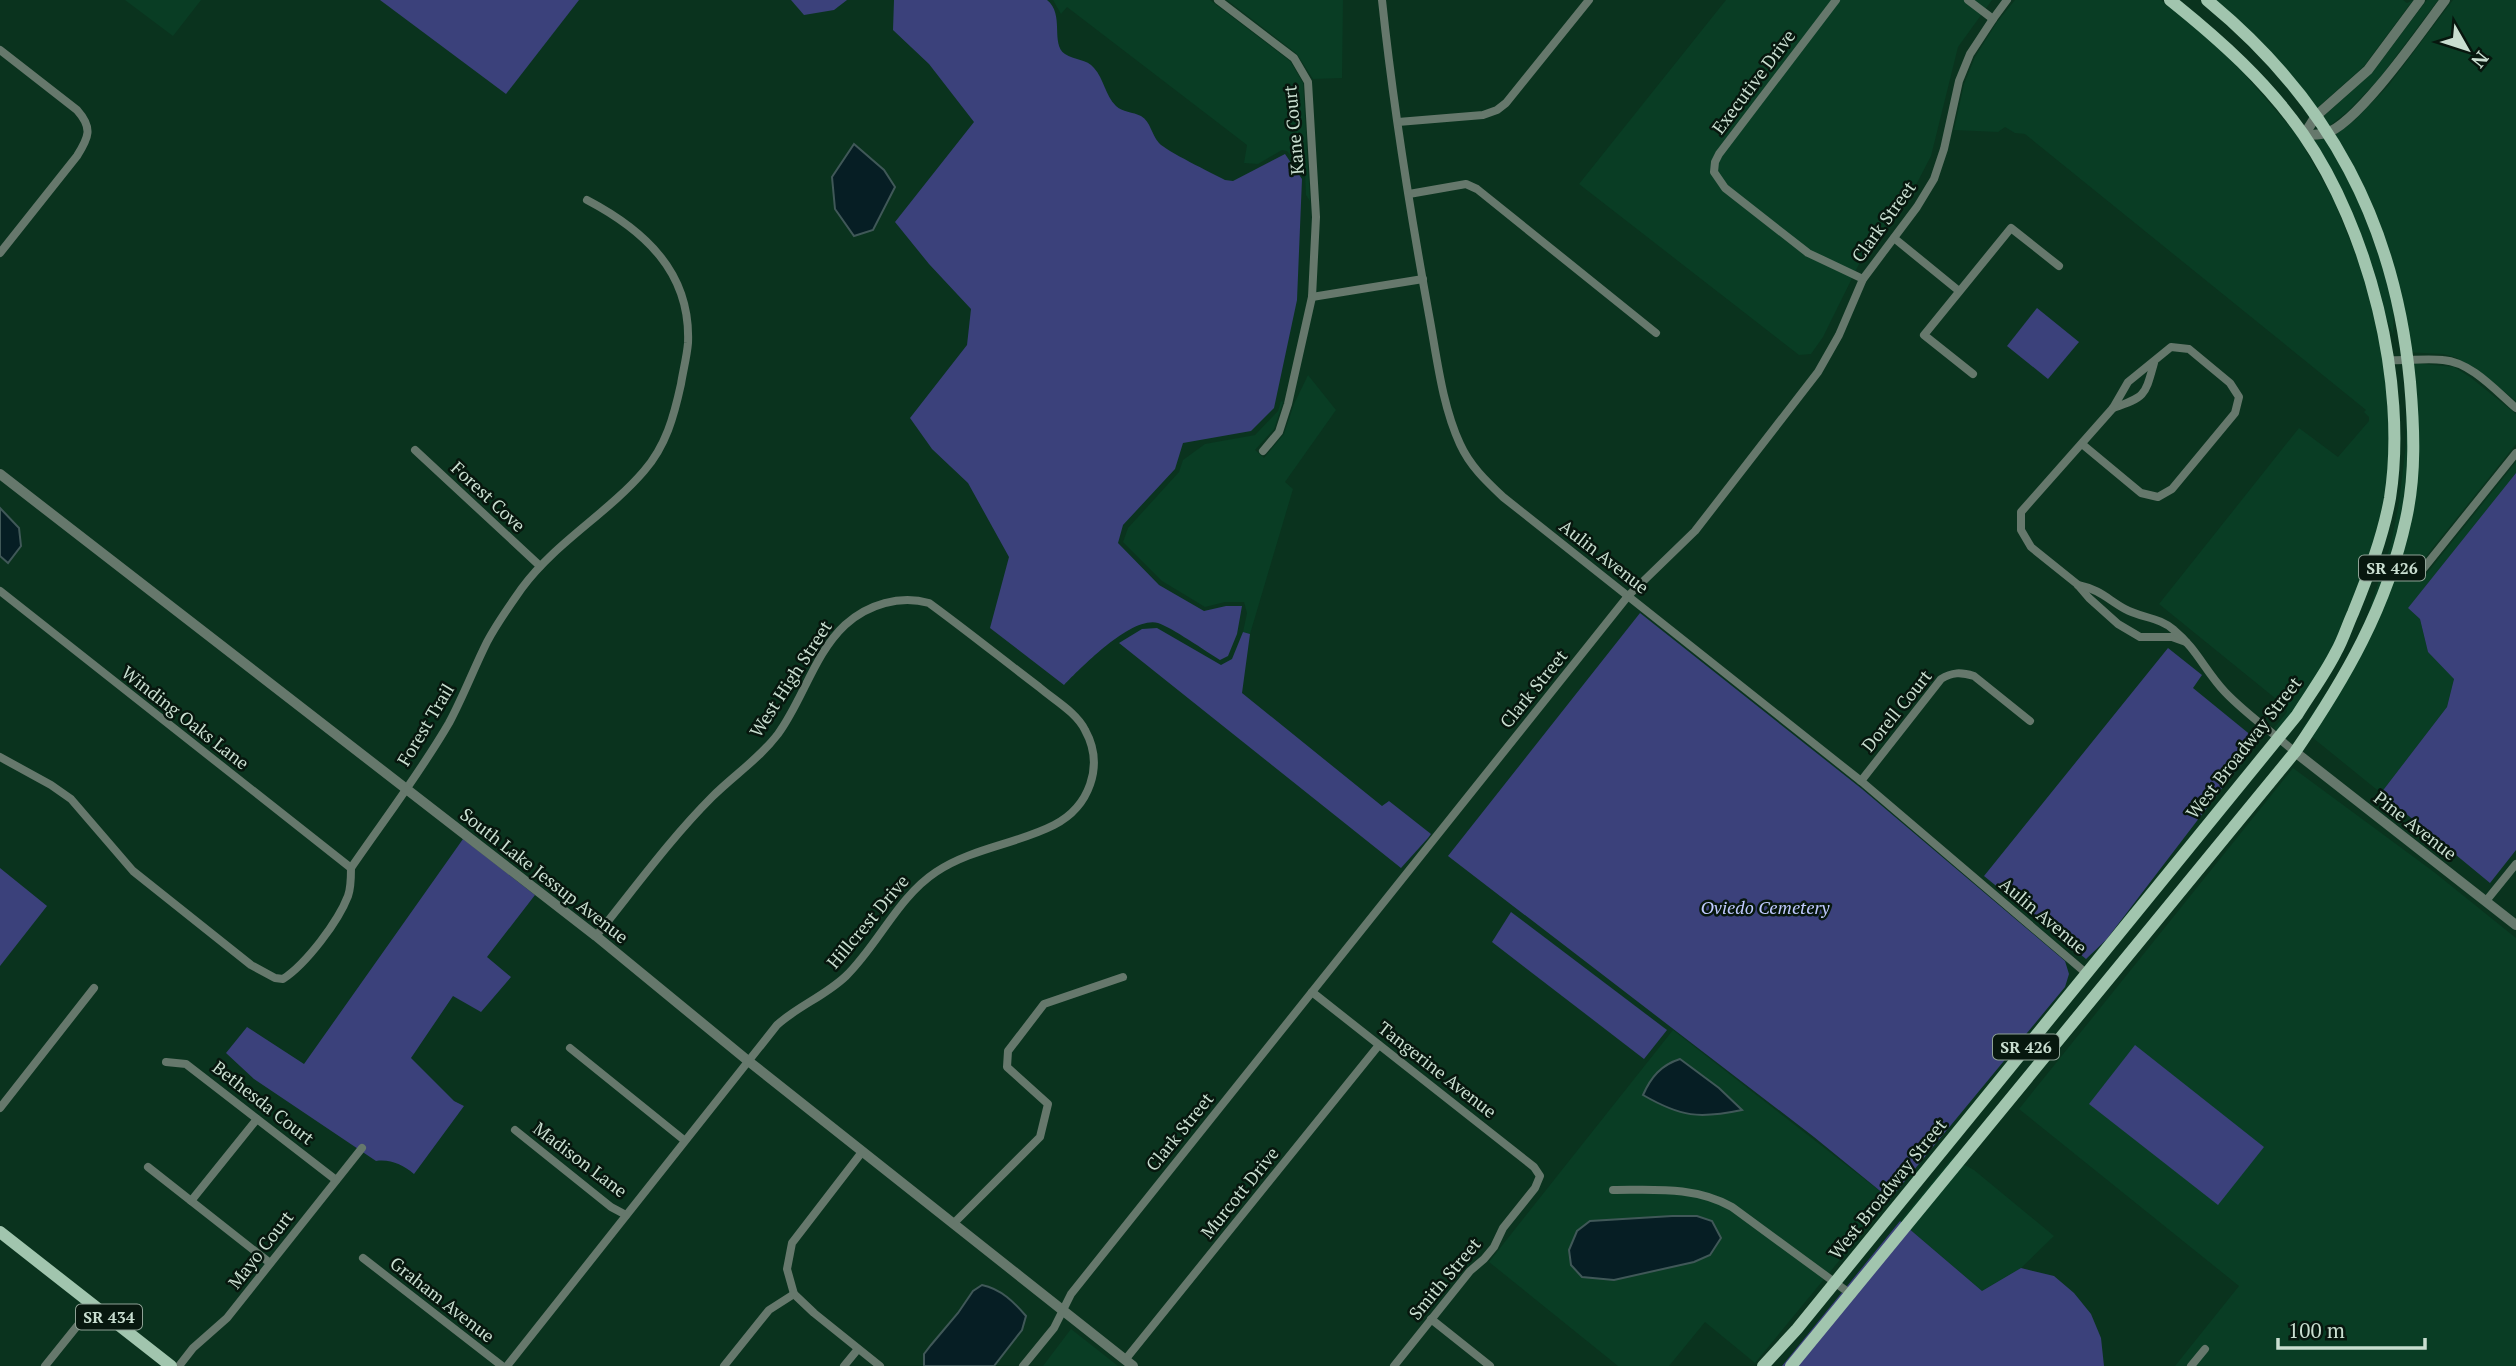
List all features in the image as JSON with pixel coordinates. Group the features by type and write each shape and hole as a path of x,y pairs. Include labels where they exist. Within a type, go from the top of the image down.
{"main road":[{"name":"West Broadway Street","path":"1763,1366 1835,1283 2297,715 2337,651 2370,570 2390,498 2395,441 2388,360 2381,321 2364,259 2338,196 2304,135 2252,71 2170,0"},
{"name":"SR 426","path":"1791,1366 1852,1295 2131,949 2295,752 2338,689 2372,624 2389,578 2406,518 2414,449 2408,361 2393,284 2378,234 2359,188 2304,97 2269,56 2207,0"},
{"path":"2131,949 2131,930 2140,919 2143,904"},
{"path":"2077,1016 2076,1005 2086,993 2086,973"},
{"name":"SR 434","path":"0,1232 168,1364"}],"street":[{"name":"Kane Court","path":"1218,0 1294,58 1308,82 1316,218 1312,297 1301,353 1279,432 1263,451"},
{"name":"Aulin Avenue","path":"1382,0 1409,194 1445,397 1459,444 1471,464 1503,498 1861,781 2086,973"},
{"path":"1398,121 1483,115 1497,110 1506,103 1588,0"},
{"name":"Executive Drive","path":"1836,0 1719,154 1714,173 1725,188 1808,253 1820,261 1863,279"},
{"path":"1968,0 1993,19"},
{"name":"Clark Street","path":"1023,1366 1054,1328 1071,1294 1628,596 1695,531 1818,372 1839,335 1863,279 1934,179 1944,149 1959,81 1970,54 2007,0"},
{"path":"2304,135 2316,116 2368,70 2420,0"},
{"path":"2304,135 2328,133 2351,116 2383,82 2445,0"},
{"path":"0,50 77,110 86,120 88,131 77,156 0,253"},
{"path":"1409,194 1466,184 1477,188 1656,333"},
{"name":"Forest Trail","path":"0,757 71,799 133,871 251,965 275,978 283,979 295,971 342,909 349,893 351,868 449,723 489,639 523,587 558,547 622,494 645,470 661,447 676,410 688,344 687,321 680,292 652,245 624,220 587,200"},
{"path":"1973,374 1924,335 1959,291 2011,228 2059,266"},
{"path":"1894,238 1959,291"},
{"path":"1312,297 1423,279"},
{"path":"2082,444 2141,493 2158,498 2172,489 2235,413 2239,397 2230,383 2189,349 2171,347 2128,382 2113,408 2021,512 2021,530 2031,547 2077,584 2089,598 2130,633 2140,637 2172,637 2186,642"},
{"path":"2388,360 2455,362 2473,372 2516,408"},
{"path":"2113,408 2142,396 2154,363"},
{"name":"Forest Cove","path":"415,450 540,566"},
{"path":"2423,569 2516,453"},
{"name":"South Lake Jessup Avenue","path":"0,474 596,936 747,1060 1129,1363"},
{"path":"2077,584 2095,588 2137,615 2164,622 2196,651 2226,693 2295,752"},
{"name":"Winding Oaks Lane","path":"0,591 351,868"},
{"name":"West High Street","path":"596,936 713,796 754,761 778,734 826,649 845,625 864,612 890,601 911,598 929,603 989,648"},
{"path":"2130,633 2137,615"},
{"path":"2159,638 2164,622"},
{"name":"Hillcrest Drive","path":"504,1366 776,1025 847,975 918,887 935,873 957,860 1054,825 1074,811 1088,794 1094,771 1086,730 1065,708 989,648"},
{"name":"Dorell Court","path":"1861,781 1941,679 1949,674 1963,673 1974,676 2031,721"},
{"name":"Pine Avenue","path":"2295,752 2516,925"},
{"path":"2486,901 2516,864"},
{"path":"953,1224 1040,1137 1048,1104 1007,1066 1007,1051 1044,1004 1123,977"},
{"path":"0,1108 94,988"},
{"name":"Tangerine Avenue","path":"1312,992 1534,1167 1540,1176"},
{"name":"Murcott Drive","path":"1129,1363 1380,1045"},
{"path":"570,1048 684,1140"},
{"name":"Bethesda Court","path":"166,1062 186,1064 336,1180"},
{"path":"191,1201 257,1119"},
{"name":"Madison Lane","path":"514,1130 611,1207 626,1214"},
{"name":"Mayo Court","path":"179,1366 193,1348 227,1318 362,1148"},
{"path":"862,1152 792,1243 787,1269 794,1294 880,1366"},
{"path":"148,1167 270,1263"},
{"name":"Smith Street","path":"1394,1366 1470,1271 1494,1247 1503,1228 1535,1188 1540,1176"},
{"path":"1613,1190 1673,1189 1717,1199 1852,1295"},
{"name":"Graham Avenue","path":"363,1258 504,1366"},
{"path":"724,1366 769,1310 794,1294"},
{"path":"45,1366 94,1305"},
{"path":"1431,1319 1490,1366"},
{"path":"844,1366 858,1349"},
{"path":"2191,1366 2205,1349"}],"shaded area":[{"path":"125,0 201,0 173,36"},
{"path":"1053,0 1210,0 1290,61 1303,83 1310,201 1306,195 1305,173 1287,151 1282,150 1258,164 1244,163 1247,145 1067,7 1061,14"},
{"path":"1227,0 1343,0 1342,78 1313,79 1297,54"},
{"path":"1726,0 1992,0 1958,47 1931,156 1905,206 1860,262 1823,337 1811,354 1799,355 1579,184"},
{"path":"2015,0 2161,0 2228,55 2297,135 2333,198 2358,260 2392,357 2393,469 2357,612 2282,735 2274,728 2287,712 2286,707 2159,604 2299,428 2338,457 2369,421 2369,417 2364,412 2366,410 2025,134 2015,133 2005,127 1998,132 1954,130 1964,84 1975,57"},
{"path":"2215,0 2403,0 2407,3 2413,0 2364,66 2317,108 2272,53"},
{"path":"2427,0 2438,0 2379,79 2347,112 2329,126 2323,117 2372,73"},
{"path":"2453,0 2516,0 2516,401 2476,369 2457,358 2443,354 2403,352 2405,311 2391,257 2374,208 2335,135 2355,120 2388,86"},
{"path":"2325,139 2354,190 2381,260 2394,311 2393,334 2313,140"},
{"path":"854,144 884,170 895,187 873,230 854,236 835,209 832,177"},
{"path":"2403,362 2454,367 2516,414 2516,444 2415,570 2424,577 2516,462 2516,473 2408,608 2420,619 2428,652 2454,678 2447,707 2381,793 2302,729 2352,650 2367,617 2391,544 2406,444"},
{"path":"1308,375 1336,410 1285,482 1293,489 1250,634 1243,632 1247,613 1244,602 1225,602 1205,607 1162,581 1123,542 1128,528 1179,472 1183,460 1205,444 1255,435 1278,411 1281,401 1283,402 1274,429 1255,450 1264,458 1284,434"},
{"path":"0,508 19,528 21,546 8,563 0,556"},
{"path":"2293,768 2434,872 2516,938 2516,1366 2175,1366 2239,1286 2019,1109"},
{"path":"1673,1030 1890,1199 1755,1363 1705,1322 1669,1366 1618,1366 1489,1262"},
{"path":"1680,1059 1719,1088 1742,1110 1714,1115 1691,1114 1668,1108 1643,1095 1657,1072"},
{"path":"1952,1158 1974,1170 2054,1236 2021,1268 1982,1291 1900,1221"},
{"path":"1697,1216 1712,1221 1721,1238 1710,1255 1694,1262 1614,1280 1582,1277 1571,1265 1569,1250 1577,1231 1590,1221"},
{"path":"982,1285 1001,1293 1026,1316 1022,1330 994,1366 924,1366 924,1354 973,1291"},
{"path":"1071,1329 1118,1366 1043,1366"}],"green space":[{"path":"380,0 579,0 506,94"},
{"path":"791,0 847,0 834,10 804,15"},
{"path":"894,0 1047,0 1055,13 1061,49 1065,54 1091,65 1116,106 1144,119 1163,147 1225,180 1233,181 1285,154 1302,179 1297,300 1274,408 1251,431 1183,443 1175,469 1123,525 1118,543 1159,585 1204,611 1242,606 1237,634 1228,656 1220,660 1164,625 1147,623 1121,635 1064,685 990,628 1009,557 968,483 932,449 910,418 967,345 971,309 895,222 974,122 929,64 893,30"},
{"path":"2037,308 2079,342 2048,379 2007,346"},
{"path":"2516,473 2516,850 2490,883 2381,793 2447,707 2454,679 2428,652 2420,619 2408,608"},
{"name":"Oviedo Cemetery","path":"1640,613 1862,789 2065,961 2069,974 2065,987 1890,1199 1814,1137 1448,856"},
{"path":"1157,628 1221,665 1232,659 1243,632 1250,634 1242,693 1382,806 1389,801 1431,834 1428,838 1401,868 1119,643 1142,629"},
{"path":"2168,648 2202,675 2193,688 2258,741 2106,940 2086,959 1984,876"},
{"path":"463,839 535,895 487,957 511,977 481,1012 453,996 411,1058 454,1101 464,1106 414,1174 396,1163 376,1161 254,1079 226,1053 247,1027 304,1064"},
{"path":"0,868 47,906 0,966"},
{"path":"1511,912 1667,1030 1644,1059 1492,942"},
{"path":"2135,1045 2264,1147 2218,1205 2089,1104"},
{"path":"1900,1221 1982,1291 2021,1268 2054,1276 2074,1293 2091,1314 2101,1338 2104,1366 1782,1366"}]}
